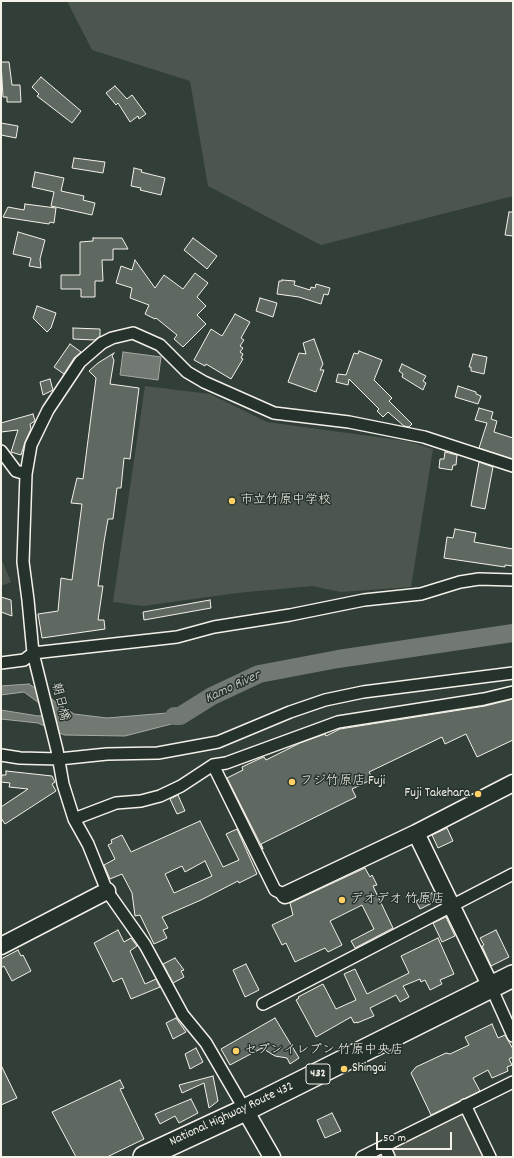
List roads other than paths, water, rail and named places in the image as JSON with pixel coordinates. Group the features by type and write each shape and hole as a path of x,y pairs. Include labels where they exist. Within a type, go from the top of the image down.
{"highway":[{"name":"National Highway Route 432","path":"144,1157 245,1110 513,976"}],"street":[{"name":"朝日橋","path":"245,1110 206,1043 183,1015 146,945 107,891 88,844 74,819 63,784 58,754 33,657 23,562 26,474 30,445 48,410 80,362 102,343 112,338 133,333 160,344 187,372 204,382 274,413 349,422 424,437 513,466"},
{"path":"1,451 16,471 26,474"},
{"path":"1,663 24,660 33,657 177,637 214,627 290,615 364,600 421,594 472,580 513,580"},
{"path":"1,755 20,758 58,754 158,753 218,742 290,712 325,700 363,692 513,673"},
{"path":"74,819 116,803 141,801 160,796 181,786 213,765 226,763 338,722 484,699 513,692"},
{"path":"213,765 275,890 285,895 416,833 513,783"},
{"path":"416,833 491,986 513,1036"},
{"path":"264,1004 513,874"},
{"path":"1,946 107,891"},
{"path":"362,1157 513,1082"},
{"path":"466,1106 490,1157"},
{"path":"245,1110 272,1157"},
{"path":"384,1146 389,1157"}],"waterway":[{"name":"Kamo River","path":"174,716 180,716 212,696 259,674 338,659 513,633"}],"place":[{"name":"市立竹原中学校","path":"232,501"},
{"name":"フジ竹原店 Fuji","path":"292,782"},
{"name":"Fuji Takehara","path":"478,794"},
{"name":"デオデオ 竹原店","path":"342,900"},
{"name":"セブンイレブン 竹原中央店","path":"236,1051"},
{"name":"Shingai","path":"344,1069"}]}
